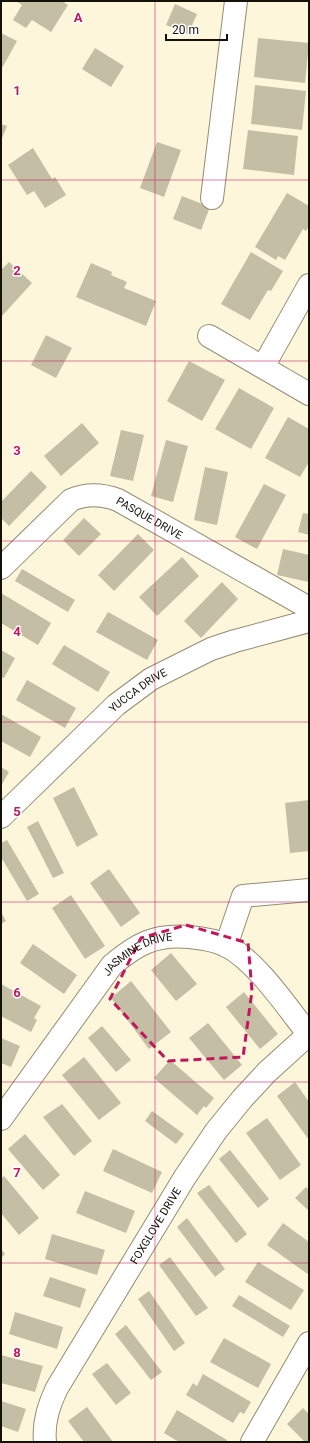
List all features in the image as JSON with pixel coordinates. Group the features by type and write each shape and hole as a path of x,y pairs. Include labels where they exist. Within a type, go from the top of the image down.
{"street":[{"path":"212,198 236,1"},
{"path":"263,367 309,285"},
{"path":"209,336 309,394"},
{"name":"PASQUE DRIVE","path":"1,568 71,500 79,496 104,495 118,500 309,608"},
{"name":"YUCCA DRIVE","path":"1,817 116,705 151,679 211,650 235,641 309,621"},
{"path":"226,946 243,896 309,890"},
{"name":"JASMINE DRIVE","path":"1,1119 112,965 130,950 153,939 174,936 205,938 226,946 243,957 259,973 309,1035"},
{"name":"FOXGLOVE DRIVE","path":"45,1442 45,1423 49,1407 57,1388 185,1177 216,1131 242,1099 267,1072 309,1035"},
{"path":"252,1442 309,1343"}],"highlighted area":[{"path":"186,925 248,943 252,991 243,1057 168,1061 110,999 141,938"}],"building":[{"path":"16,1 62,1 68,5 51,32 32,20 26,28 13,20 22,5"},
{"path":"175,4 197,14 188,34 166,25"},
{"path":"1,33 17,41 1,70"},
{"path":"258,38 309,43 305,83 254,77"},
{"path":"95,48 124,66 111,87 82,69"},
{"path":"255,85 306,91 302,130 251,124"},
{"path":"1,124 7,126 1,141"},
{"path":"248,130 298,136 294,175 243,169"},
{"path":"157,142 181,150 164,197 140,188"},
{"path":"33,148 52,179 55,177 66,195 45,208 34,191 27,195 8,165"},
{"path":"287,193 309,206 309,226 306,231 303,229 285,260 278,256 276,260 255,247"},
{"path":"182,196 210,207 201,230 173,219"},
{"path":"251,252 283,271 271,291 268,290 250,320 221,304"},
{"path":"9,262 32,283 1,317 1,270"},
{"path":"91,263 112,272 111,275 127,282 124,288 156,301 146,326 76,297"},
{"path":"46,335 72,348 56,378 31,365"},
{"path":"189,361 225,380 202,421 167,401"},
{"path":"239,388 274,408 251,449 215,429"},
{"path":"288,417 309,429 309,462 300,477 265,458"},
{"path":"82,423 99,443 61,476 44,456"},
{"path":"121,430 144,435 133,481 110,476"},
{"path":"166,440 188,446 173,502 151,496"},
{"path":"205,467 228,472 217,525 194,520"},
{"path":"31,471 47,487 9,526 1,518 1,502"},
{"path":"264,484 286,495 257,549 235,537"},
{"path":"303,513 309,514 309,535 298,532"},
{"path":"84,518 101,534 79,556 63,540"},
{"path":"138,534 154,550 114,591 98,575"},
{"path":"283,549 309,555 309,582 277,575"},
{"path":"182,557 199,576 157,616 139,597"},
{"path":"22,569 75,600 68,612 15,581"},
{"path":"222,582 238,599 201,638 184,621"},
{"path":"1,593 51,623 38,645 1,623"},
{"path":"108,612 158,640 147,660 96,632"},
{"path":"64,645 110,672 98,692 52,664"},
{"path":"1,650 15,658 4,678 1,677"},
{"path":"27,680 76,708 65,728 16,700"},
{"path":"1,714 41,737 30,757 1,741"},
{"path":"1,767 9,772 1,786"},
{"path":"74,787 98,835 77,847 53,798"},
{"path":"309,800 309,851 290,853 285,803"},
{"path":"38,821 64,873 53,878 27,827"},
{"path":"7,840 39,894 27,901 1,857 1,843"},
{"path":"109,869 140,913 121,927 90,883"},
{"path":"71,895 105,946 85,959 52,908"},
{"path":"1,912 6,921 1,924"},
{"path":"33,944 77,975 64,994 20,963"},
{"path":"171,953 197,984 176,1001 151,970"},
{"path":"131,981 171,1032 149,1049 111,998"},
{"path":"1,984 41,1006 34,1018 37,1020 31,1032 1,1016"},
{"path":"244,992 278,1034 260,1049 226,1007"},
{"path":"208,1023 242,1065 224,1080 189,1038"},
{"path":"102,1026 131,1060 116,1072 88,1038"},
{"path":"1,1038 20,1046 11,1067 1,1063"},
{"path":"84,1057 121,1103 99,1120 62,1075"},
{"path":"170,1060 214,1098 206,1108 204,1106 197,1115 154,1078"},
{"path":"295,1082 309,1102 309,1140 277,1096"},
{"path":"62,1104 92,1141 74,1156 43,1117"},
{"path":"152,1111 184,1134 176,1144 145,1121"},
{"path":"267,1118 301,1165 280,1180 246,1133"},
{"path":"25,1134 60,1175 43,1190 8,1149"},
{"path":"113,1149 162,1172 152,1193 103,1171"},
{"path":"230,1150 269,1199 258,1208 219,1159"},
{"path":"4,1176 39,1218 19,1235 1,1213 1,1179"},
{"path":"209,1185 247,1234 236,1243 197,1193"},
{"path":"306,1187 309,1190 309,1211 295,1198"},
{"path":"85,1191 135,1211 126,1233 76,1213"},
{"path":"187,1218 225,1269 215,1277 177,1227"},
{"path":"283,1223 309,1242 309,1275 267,1245"},
{"path":"52,1234 105,1250 97,1275 45,1259"},
{"path":"1,1249 5,1254 1,1258"},
{"path":"170,1257 208,1308 196,1316 159,1265"},
{"path":"258,1262 304,1290 291,1310 245,1282"},
{"path":"50,1277 86,1289 80,1308 43,1296"},
{"path":"149,1291 185,1343 174,1351 138,1299"},
{"path":"239,1295 290,1326 283,1337 232,1306"},
{"path":"15,1312 63,1327 57,1349 9,1334"},
{"path":"126,1325 162,1372 151,1380 115,1334"},
{"path":"224,1338 271,1364 258,1388 210,1362"},
{"path":"1,1355 43,1366 35,1392 1,1383"},
{"path":"107,1363 131,1393 116,1405 92,1374"},
{"path":"203,1374 251,1402 244,1414 240,1412 233,1423 186,1395 193,1383 197,1386"},
{"path":"1,1401 26,1409 18,1432 1,1426"},
{"path":"87,1407 113,1442 84,1442 68,1421"},
{"path":"303,1408 309,1414 309,1442 305,1442 287,1424"},
{"path":"177,1410 227,1440 226,1442 179,1442 164,1433"}]}
